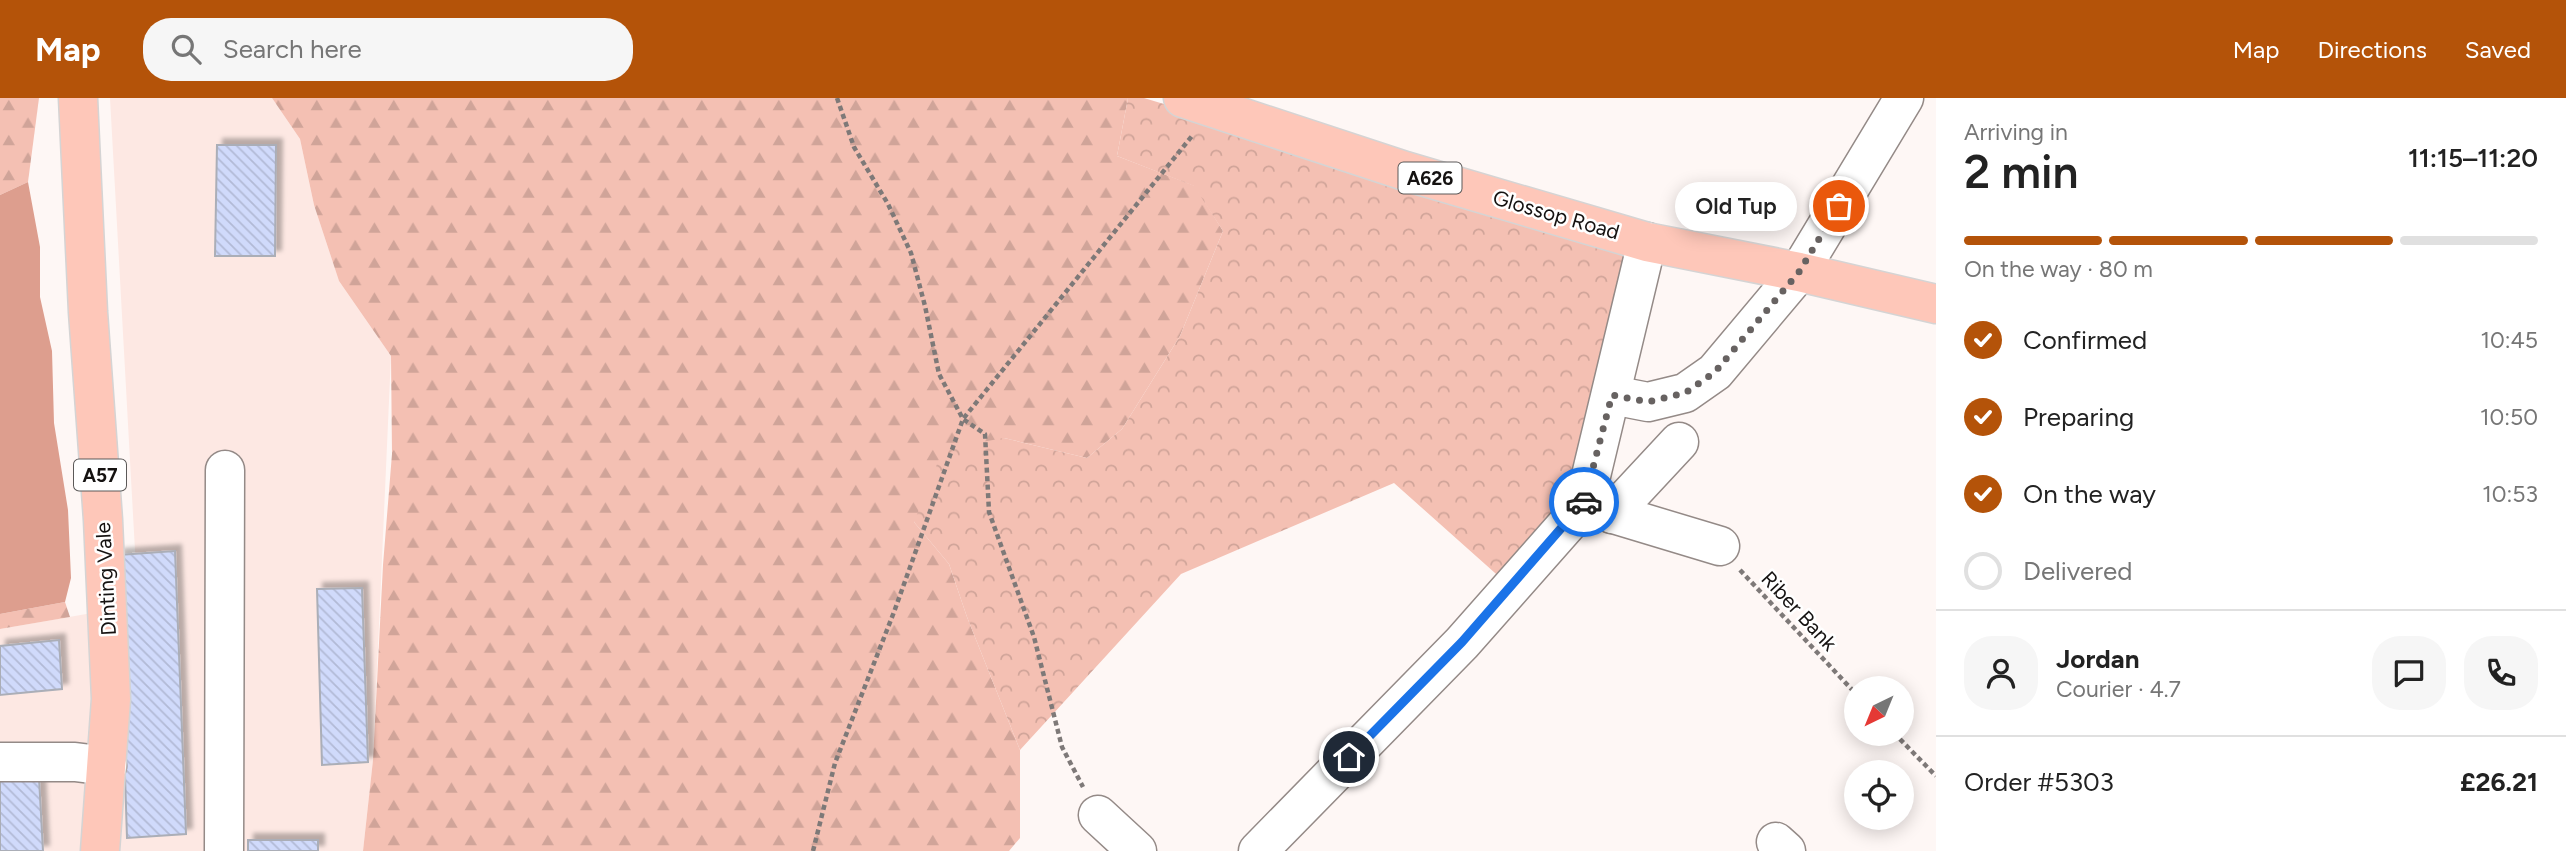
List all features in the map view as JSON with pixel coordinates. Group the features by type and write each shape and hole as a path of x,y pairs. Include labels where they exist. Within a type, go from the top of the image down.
{"main road":[{"name":"Dinting Vale","path":"78,98 111,699 100,851"},
{"name":"Glossop Road","path":"1199,103 1405,171 1647,242 1799,272 1936,304"}],"street":[{"path":"1612,395 1648,402 1685,393 1715,372 1799,272 1892,105"},
{"path":"1598,509 1612,395 1647,242"},
{"path":"1258,851 1462,642 1598,509 1679,442"},
{"path":"224,851 225,470"},
{"path":"1598,509 1720,546"},
{"path":"0,762 75,762 107,766"},
{"path":"1098,816 1137,851"}],"path":[{"path":"836,98 854,147 888,204 911,253 939,374 963,419 985,434 989,512 1034,638 1062,747 1098,816"},
{"path":"813,851 835,763 894,612 963,419 1199,103"},
{"name":"Riber Bank","path":"1720,546 1844,681"},
{"path":"1907,746 1936,776"}],"shaded area":[{"path":"110,98 272,98 300,139 314,205 339,281 391,356 373,760 363,851 0,851 0,629 138,605"},
{"path":"28,182 40,247 40,297 52,351 54,423 68,510 71,578 65,602 0,614 0,195"}],"green space":[{"path":"0,98 39,98 28,182 0,195"},
{"path":"272,98 1128,98 1117,156 1195,186 1223,231 1180,336 1122,429 1087,458 1004,438 914,522 949,564 1020,750 1020,838 1009,851 363,851 373,760 383,565 392,454 391,356 339,281 314,205 300,139"},
{"path":"1128,98 1144,98 1639,248 1575,505 1504,581 1394,483 1181,574 1020,750 949,564 914,522 943,449 1004,438 1087,458 1122,429 1180,336 1223,231 1194,186 1117,156"},
{"path":"65,602 70,617 0,629 0,614"}],"building":[{"path":"217,145 276,145 275,256 215,256"},
{"path":"175,551 186,834 127,838 118,555"},
{"path":"362,588 368,762 322,765 317,589"},
{"path":"59,640 62,689 0,695 0,646"},
{"path":"39,778 43,851 0,851 0,781"},
{"path":"248,840 318,840 318,851 248,851"}],"way so far":[{"path":"1584,502 1612,395 1648,402 1685,393 1715,372 1799,272 1839,206"}],"place":[{"name":"Old Tup","path":"1839,206"}],"route":[{"path":"1349,757 1462,642 1584,502"}]}
